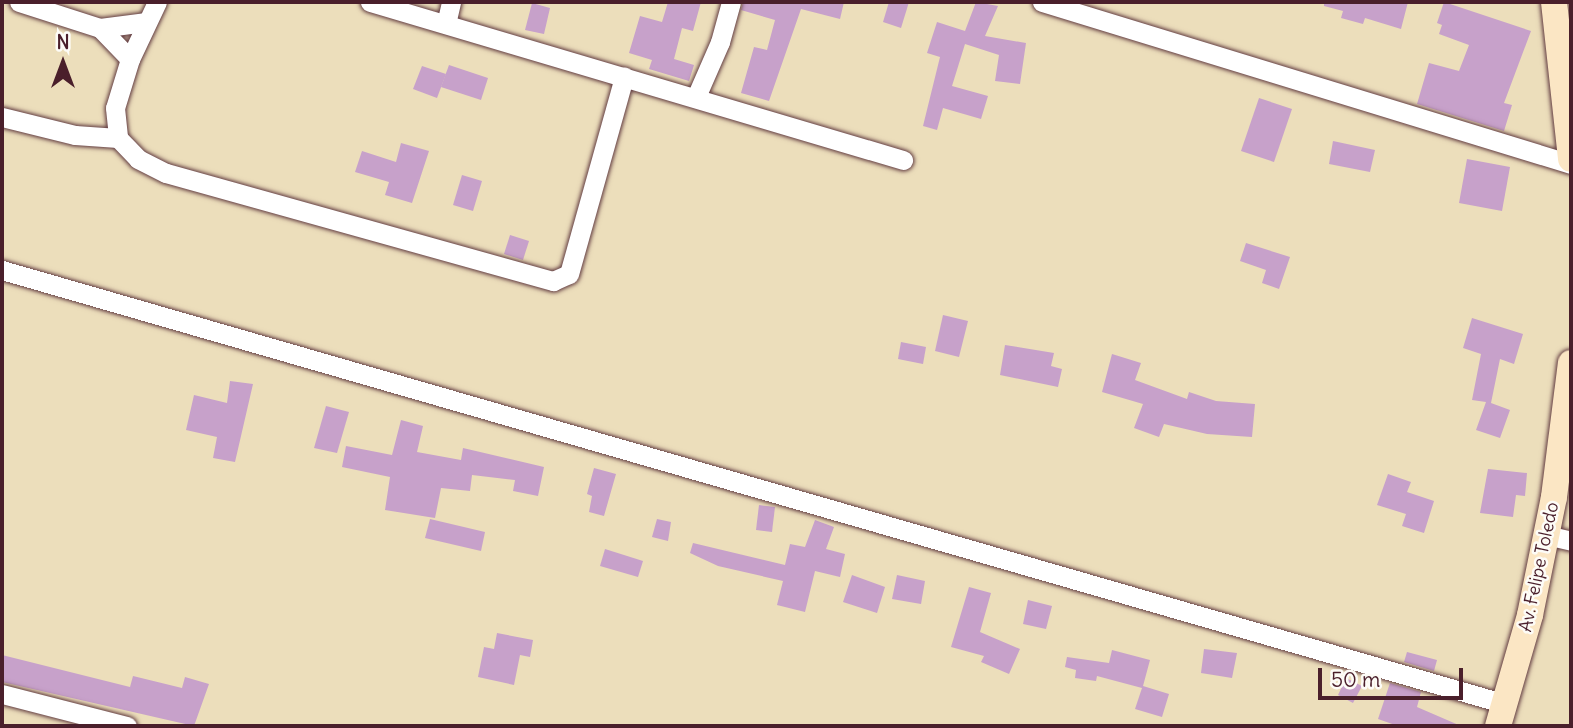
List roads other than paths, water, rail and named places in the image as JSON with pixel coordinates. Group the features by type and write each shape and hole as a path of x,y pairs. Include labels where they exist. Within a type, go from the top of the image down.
{"main road":[{"path":"1554,2 1571,161"},
{"name":"Av. Felipe Toledo","path":"1502,715 1559,538 1571,363"}],"street":[{"path":"19,2 100,28 145,22"},
{"path":"157,2 145,22 130,59 115,108 118,138 138,159 166,173 553,281 569,274 624,77"},
{"path":"370,2 903,160"},
{"path":"446,24 451,2"},
{"path":"696,97 716,52 731,2"},
{"path":"1042,2 1571,161"},
{"path":"100,28 130,59"},
{"path":"2,117 75,135 118,138"},
{"path":"2,271 1502,715"},
{"path":"2,694 61,718 127,726"}]}
